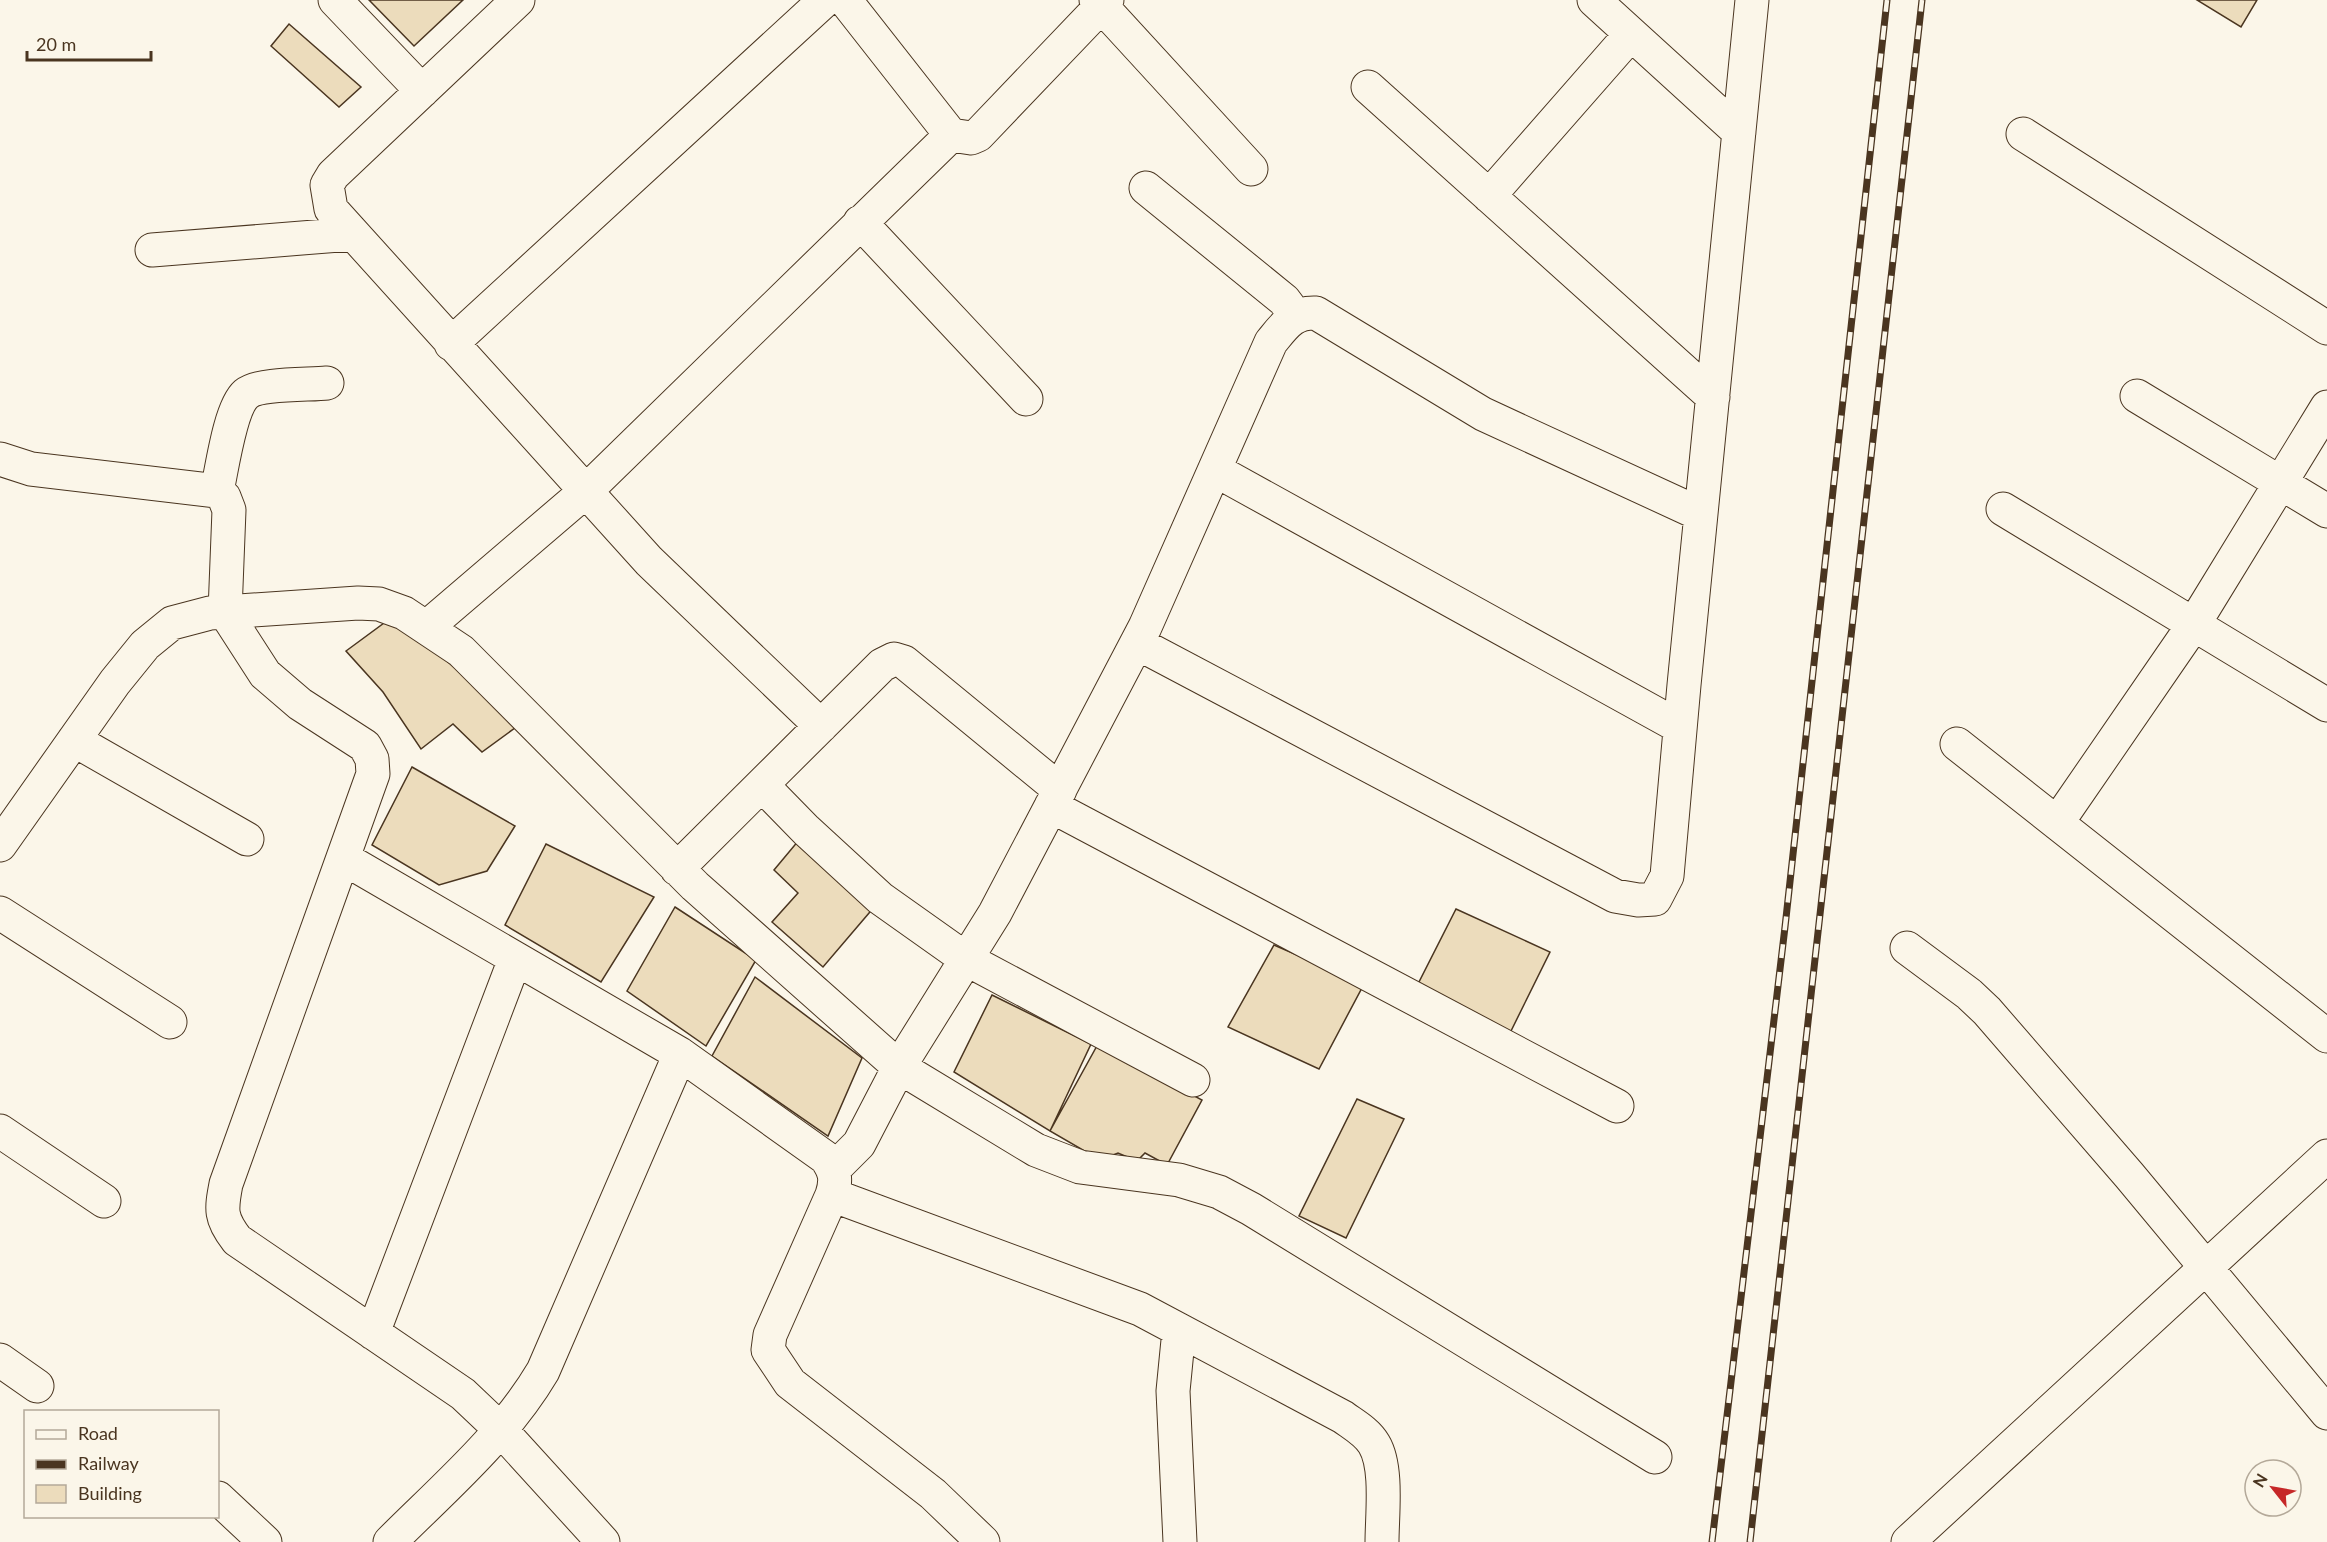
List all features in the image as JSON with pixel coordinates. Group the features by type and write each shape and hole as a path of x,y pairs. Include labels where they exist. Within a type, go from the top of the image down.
{"street":[{"path":"334,0 422,91"},
{"path":"518,0 333,175 327,185 331,209 649,561 821,726"},
{"path":"451,344 825,0"},
{"path":"845,0 951,135 970,138 978,135 1101,2 1251,169"},
{"path":"1594,0 1739,132"},
{"path":"1137,643 1615,896 1638,900 1655,899 1667,876 1700,514 1752,0"},
{"path":"1489,196 1631,34"},
{"path":"1368,87 1713,397"},
{"path":"2023,134 2327,328"},
{"path":"427,627 586,491 951,135"},
{"path":"1146,188 1290,305 1296,316"},
{"path":"860,222 1026,399"},
{"path":"152,250 352,234"},
{"path":"983,1542 933,1494 790,1383 774,1363 768,1350 770,1335 833,1182 859,1144 899,1066 995,913 1137,643 1271,342 1288,321 1302,313 1316,313 1483,414 1700,514"},
{"path":"217,491 237,406 246,394 261,388 327,383"},
{"path":"2137,396 2327,511"},
{"path":"2057,823 2194,624 2327,407"},
{"path":"0,459 31,469 217,491 224,497 229,510 225,612 265,674 300,704 365,746 372,759 373,774 230,1172 222,1207 225,1224 237,1240 464,1394 501,1430 603,1542"},
{"path":"1215,470 1680,727"},
{"path":"2003,510 2327,705"},
{"path":"0,845 145,645 172,624 210,613 379,604 404,613 461,651 677,869 899,1066 1036,1150 1080,1167 1179,1180 1219,1192 1655,1457"},
{"path":"677,869 882,665 894,659 904,662 1055,798 1617,1106"},
{"path":"74,740 247,839"},
{"path":"1956,744 2327,1036"},
{"path":"762,785 806,831 880,898 966,959 1193,1080"},
{"path":"343,858 680,1054 826,1158 833,1182"},
{"path":"0,913 170,1022"},
{"path":"1907,948 1969,994 1987,1011 2327,1413"},
{"path":"374,1333 515,959"},
{"path":"390,1542 501,1430 529,1395 543,1371 680,1054"},
{"path":"0,1131 104,1201"},
{"path":"1908,1542 2207,1269 2327,1156"},
{"path":"833,1182 1140,1309 1343,1417 1365,1432 1375,1445 1382,1467 1382,1542"},
{"path":"1179,1330 1173,1391 1180,1542"},
{"path":"0,1360 37,1386"},
{"path":"219,1499 265,1542"}],"building":[{"path":"369,0 463,0 414,46"},
{"path":"2197,0 2257,0 2241,27"},
{"path":"289,24 361,87 339,107 271,46"},
{"path":"395,615 519,725 482,752 453,724 421,749 383,692 346,651"},
{"path":"412,767 515,826 487,871 439,885 372,845"},
{"path":"799,840 875,906 823,967 772,922 798,893 774,870"},
{"path":"546,844 654,897 601,982 505,925"},
{"path":"675,907 756,960 706,1046 627,991"},
{"path":"1456,909 1550,952 1510,1033 1418,984"},
{"path":"1274,945 1364,984 1319,1069 1228,1027"},
{"path":"755,977 862,1058 828,1136 712,1056"},
{"path":"992,995 1091,1044 1050,1131 954,1072"},
{"path":"1098,1044 1202,1100 1167,1165 1145,1153 1137,1161 1118,1153 1100,1160 1050,1131"},
{"path":"1357,1099 1404,1119 1346,1238 1299,1216"}],"railway":[{"path":"1712,1542 1785,927 1887,0"},
{"path":"1750,1542 1922,0"}]}
